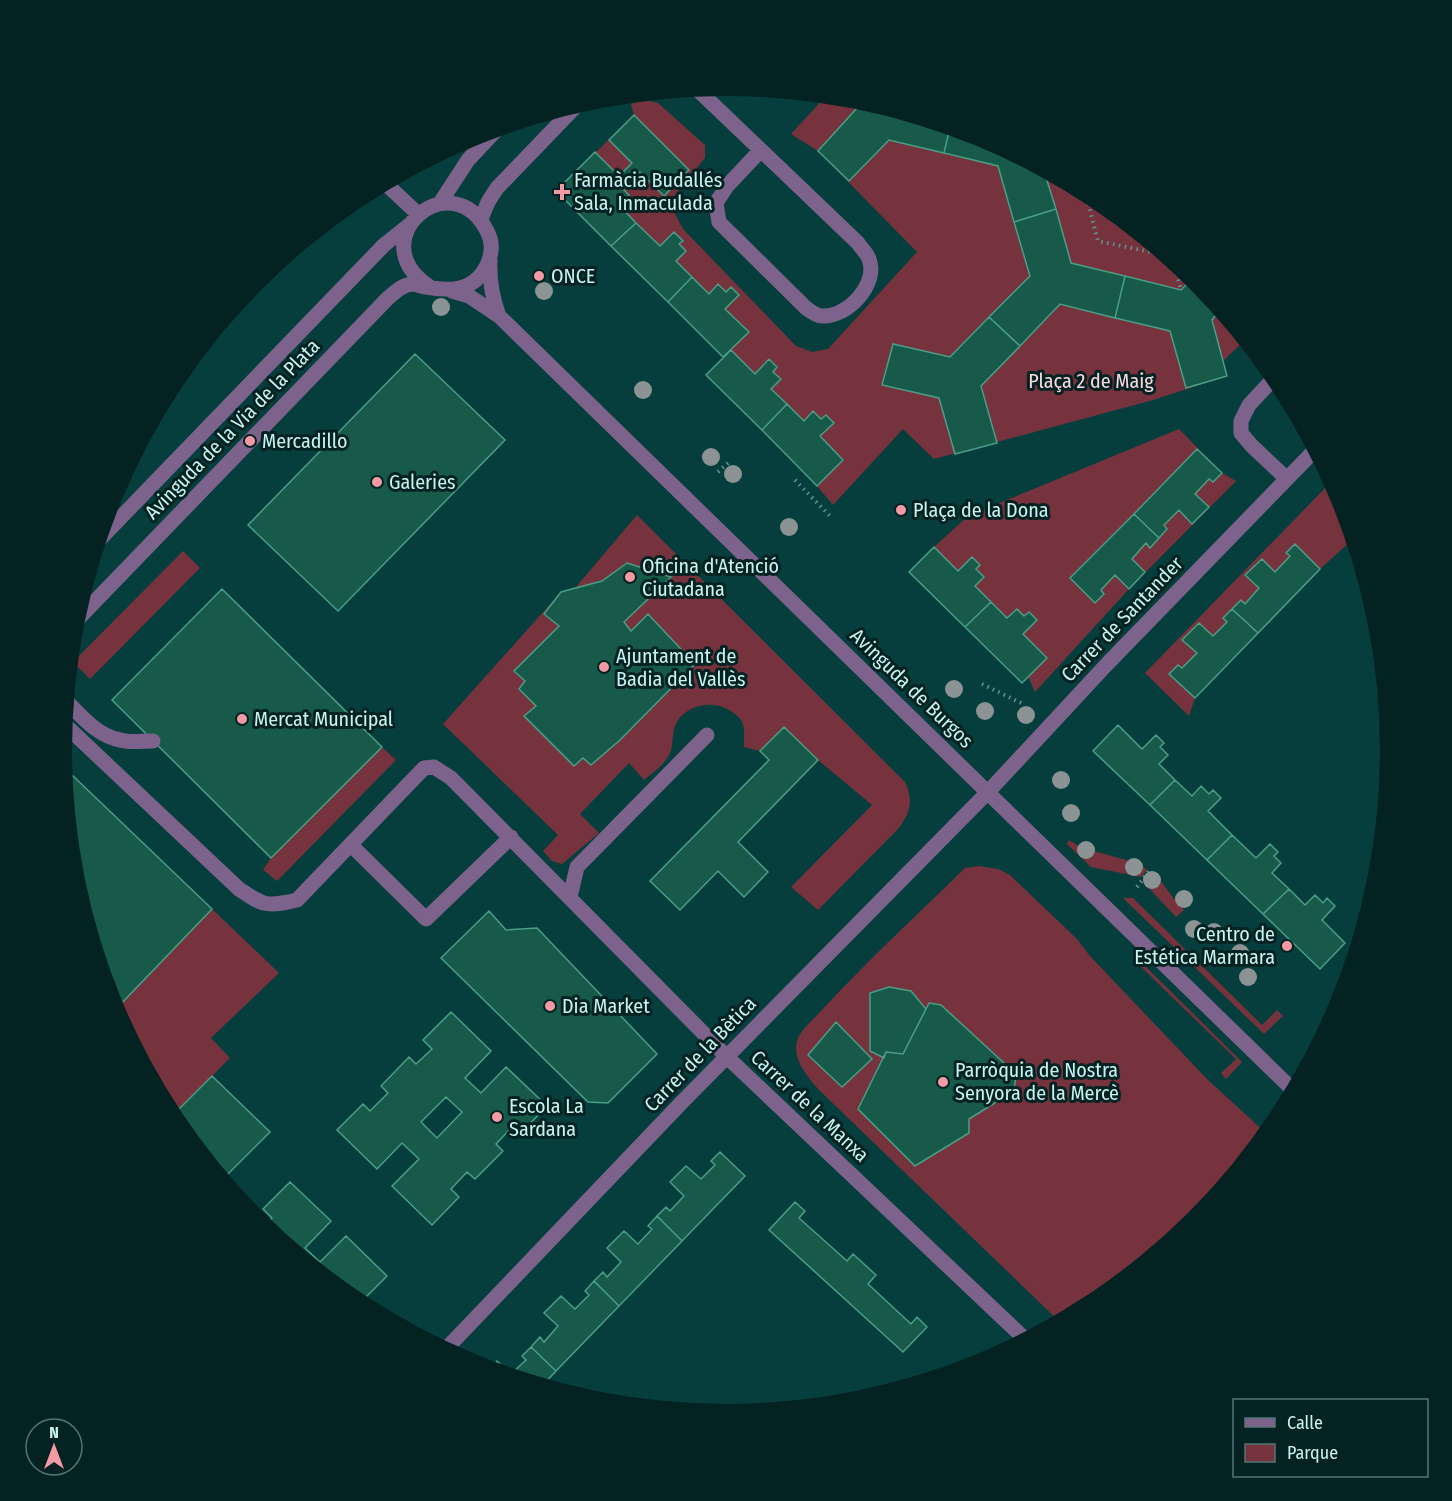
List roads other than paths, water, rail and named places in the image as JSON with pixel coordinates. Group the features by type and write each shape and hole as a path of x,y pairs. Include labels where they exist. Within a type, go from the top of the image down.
{"street":[{"path":"705,97 858,243 869,259 870,274 864,293 842,313 820,317 806,308 719,222 716,203 727,186 760,151"},
{"path":"482,219 488,202 498,188 566,117"},
{"path":"440,203 468,160 484,143"},
{"path":"390,190 413,219"},
{"path":"440,203 456,203 470,209 482,219 490,237 490,260 479,277 467,286 452,291 430,287 417,279 408,267 403,251 404,236 413,219 440,203"},
{"name":"Avinguda de la Via de la Plata","path":"112,526 384,245 413,219"},
{"name":"Avinguda de Burgos","path":"490,260 489,281 499,316"},
{"name":"Avinguda de la Via de la Plata","path":"88,608 388,298 401,287 412,284 430,287"},
{"name":"Avinguda de Burgos","path":"452,291 469,296 499,316 1288,1085"},
{"path":"1268,384 1249,405 1242,421 1242,433 1251,445 1287,479"},
{"name":"Carrer de Santander","path":"988,791 1108,663 1310,455"},
{"path":"73,708 92,727 107,736 121,741 153,741"},
{"name":"Carrer de la Manxa","path":"72,732 239,889 260,903 277,905 297,900 424,768 434,767 450,778 511,837 726,1056 1020,1334"},
{"path":"570,897 577,867 707,735"},
{"name":"Carrer de la Bètica","path":"451,1344 726,1056 988,791"},
{"path":"351,845 426,919 511,837"}],"place":[{"name":"Farmàcia Budallés Sala, Inmaculada","path":"562,192"},
{"name":"ONCE","path":"539,276"},
{"name":"Mercadillo","path":"250,441"},
{"name":"Galeries","path":"377,482"},
{"name":"Plaça de la Dona","path":"901,510"},
{"name":"Oficina d'Atenció Ciutadana","path":"630,577"},
{"name":"Ajuntament de Badia del Vallès","path":"604,667"},
{"name":"Mercat Municipal","path":"242,719"},
{"name":"Centro de Estética Marmara","path":"1287,946"},
{"name":"Dia Market","path":"550,1006"},
{"name":"Parròquia de Nostra Senyora de la Mercè","path":"943,1082"},
{"name":"Escola La Sardana","path":"497,1117"}],"park label":[{"name":"Plaça 2 de Maig","path":"1091,381"}]}
